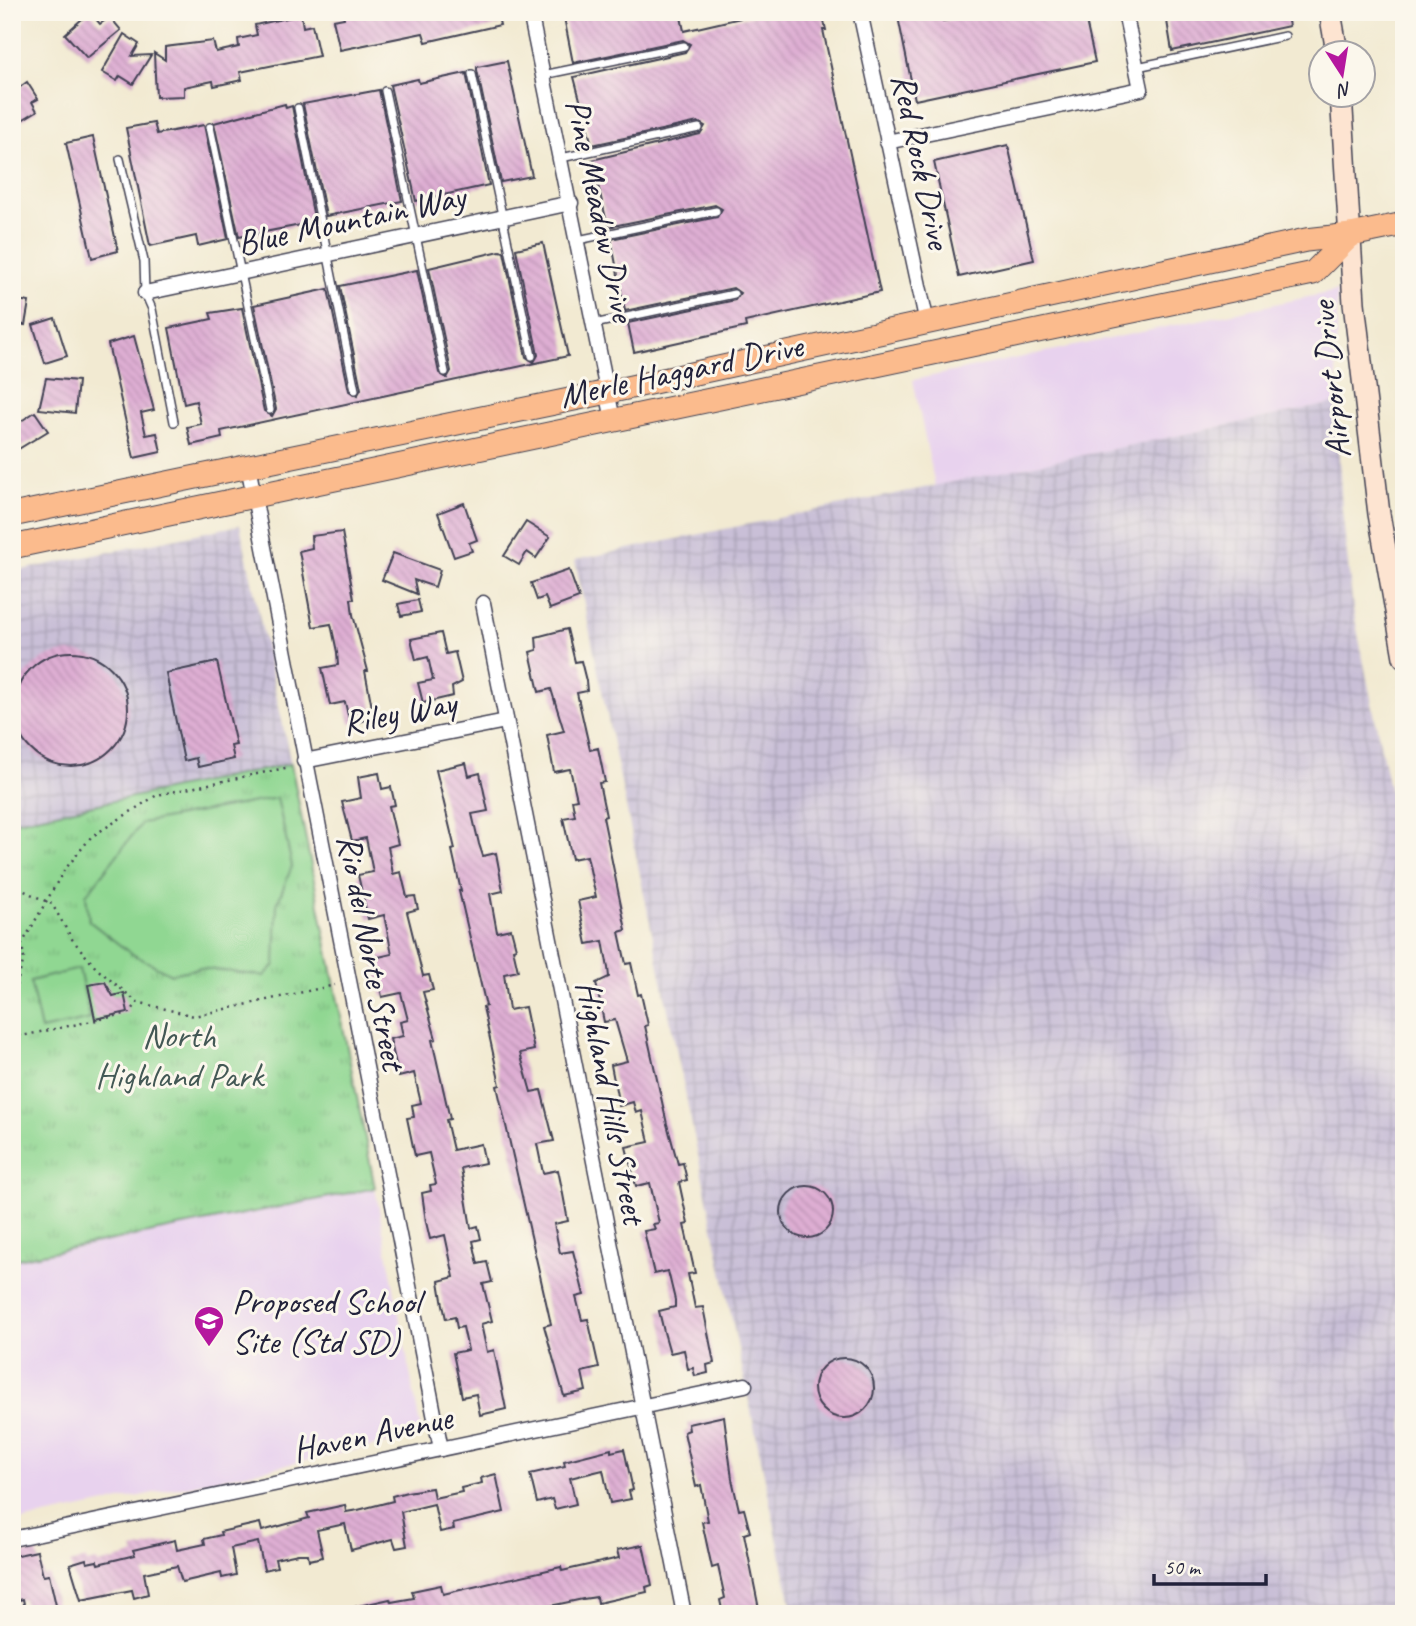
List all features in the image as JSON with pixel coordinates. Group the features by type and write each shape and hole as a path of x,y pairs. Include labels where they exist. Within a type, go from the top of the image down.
{"main road":[{"name":"Airport Drive","path":"1342,108 1354,303 1379,514 1404,656"},
{"name":"Merle Haggard Drive","path":"12,515 608,392 1306,240 1351,235 1404,224"},
{"name":"Merle Haggard Drive","path":"12,547 1313,273 1351,235"}],"street":[{"name":"Pine Meadow Drive","path":"530,12 571,203 613,420"},
{"name":"Red Rock Drive","path":"860,12 927,323"},
{"path":"887,142 1141,89 1125,12"},
{"name":"Blue Mountain Way","path":"145,293 571,203"},
{"name":"Rio del Norte Street","path":"247,466 298,764 441,1449"},
{"name":"Highland Hills Street","path":"483,603 684,1614"},
{"name":"Riley Way","path":"298,764 506,721"},
{"name":"Haven Avenue","path":"12,1539 745,1385"}],"lane":[{"path":"1136,67 1285,36"},
{"path":"543,75 684,46"},
{"path":"471,74 532,356"},
{"path":"384,91 445,372"},
{"path":"298,108 355,390"},
{"path":"210,127 270,410"},
{"path":"561,158 699,128"},
{"path":"120,159 144,261 145,293 152,309 174,422"},
{"path":"578,240 716,211"},
{"path":"594,324 734,294"}],"path":[{"path":"13,995 24,959 22,944 62,872 92,837 157,794 298,764"},
{"path":"12,885 47,900 72,939 96,968 138,1002 194,1016 339,984"},
{"path":"12,939 22,944"},
{"path":"12,1038 130,1013 138,1002"}],"shaded area":[{"path":"1337,291 1336,403 935,486 913,380"},
{"path":"1336,403 1342,510 1353,609 1404,862 1404,1614 793,1614 575,560"},
{"path":"240,525 291,764 12,822 12,572"},
{"name":"Proposed School Site (Std SD)","path":"375,1188 422,1436 12,1523 12,1260"}],"green space":[{"name":"North Highland Park","path":"291,764 375,1188 12,1260 12,822"},
{"path":"277,798 292,866 277,904 275,965 264,976 200,968 171,974 130,953 89,921 86,895 142,823"},
{"path":"79,969 90,1019 41,1030 30,981"}],"building":[{"path":"90,12 100,24 110,17 121,30 87,58 65,34"},
{"path":"343,12 497,12 500,25 426,42 423,33 340,50 333,20 344,18"},
{"path":"563,12 680,12 684,31 758,14 822,12 826,30 823,30 880,292 745,322 746,327 634,352 628,323 735,300 740,293 733,288 625,311 611,239 717,217 722,209 715,205 608,227 592,160 700,134 705,126 698,122 592,145 574,77 685,52 690,44 683,40 573,63"},
{"path":"897,12 942,12 943,21 987,12 1084,12 1095,62 915,100"},
{"path":"1213,12 1286,12 1289,26 1172,51 1167,21"},
{"path":"301,15 303,27 312,25 319,56 240,72 242,80 214,86 213,81 184,87 184,96 156,97 154,53 165,60 165,47 213,41 216,52 239,47 238,39 257,35 255,25"},
{"path":"124,34 139,44 132,56 151,55 133,84 120,76 117,81 102,72"},
{"path":"507,61 532,176 501,182 477,67"},
{"path":"466,73 489,185 416,201 390,85 418,79 419,83"},
{"path":"12,74 20,87 27,82 38,99 32,102 37,111 12,126"},
{"path":"379,90 402,201 326,216 303,104"},
{"path":"285,104 286,108 292,106 314,218 310,219 311,223 239,237 214,123"},
{"path":"154,123 157,134 204,125 228,239 198,246 196,236 150,246 126,128"},
{"path":"93,137 118,251 92,258 66,143"},
{"path":"1008,145 1034,260 959,277 934,162"},
{"path":"543,243 568,356 221,431 222,438 191,445 187,427 201,424 196,401 184,404 169,328 212,319 210,313 242,308 264,411 272,416 276,409 254,305 328,289 349,391 357,396 361,389 340,286 417,270 439,373 447,378 451,371 429,268 500,251 504,252 526,357 534,362 538,355 516,249"},
{"path":"12,299 29,302 25,325 12,323"},
{"path":"55,318 67,356 45,363 33,325"},
{"path":"134,336 154,410 141,413 146,435 157,433 161,452 134,458 108,344"},
{"path":"46,378 78,381 75,413 39,409"},
{"path":"35,412 48,431 12,453 12,427"},
{"path":"464,503 477,540 469,543 472,551 454,557 438,513"},
{"path":"526,522 550,537 536,558 527,552 519,565 504,556"},
{"path":"342,532 354,599 351,599 353,615 368,671 365,671 374,718 350,724 345,702 330,705 322,668 338,665 337,652 331,624 313,627 299,551 312,548 311,536"},
{"path":"393,553 440,570 435,587 414,580 417,594 382,580"},
{"path":"569,570 579,598 550,609 545,597 537,600 531,583"},
{"path":"418,600 421,612 401,616 398,604"},
{"path":"567,629 575,662 581,661 586,681 587,691 577,693 590,750 598,748 605,782 599,783 606,816 603,817 626,930 619,932 626,964 631,963 638,995 641,994 648,1025 645,1026 667,1124 678,1164 683,1163 687,1180 679,1182 688,1224 684,1225 695,1273 688,1274 695,1308 703,1307 714,1363 707,1365 708,1373 695,1376 693,1368 688,1369 684,1350 670,1353 659,1311 675,1307 675,1300 668,1271 654,1274 644,1231 655,1229 653,1224 659,1223 650,1183 636,1186 626,1147 649,1142 642,1111 636,1113 633,1102 619,1106 611,1065 627,1061 615,1020 604,1022 596,983 609,977 603,941 587,944 578,901 596,897 587,856 572,859 563,818 575,816 572,800 577,799 570,769 554,772 547,735 564,731 551,689 539,692 530,652 537,650 536,637"},
{"path":"441,633 446,654 455,652 462,682 452,687 453,696 423,703 418,683 433,680 428,657 416,660 411,639"},
{"path":"71,652 93,656 112,668 124,687 128,709 124,731 112,750 93,762 71,766 49,762 30,750 18,731 14,709 18,687 30,668 49,656"},
{"path":"217,662 236,745 231,746 234,759 198,767 196,758 184,761 166,673"},
{"path":"466,763 469,776 480,773 488,811 472,814 479,844 483,856 496,853 499,869 503,891 490,894 497,932 511,929 516,948 513,949 518,971 504,974 509,1010 525,1007 534,1050 520,1053 531,1092 541,1090 554,1141 537,1144 543,1173 558,1170 568,1221 554,1224 560,1253 573,1251 584,1295 576,1297 582,1320 588,1319 599,1368 582,1372 586,1391 564,1396 544,1326 551,1324 497,1086 500,1085 483,1007 486,1006 459,891 452,850 455,849 436,770"},
{"path":"379,773 382,789 391,787 395,805 389,806 398,844 388,847 393,874 401,872 407,897 415,896 418,909 407,912 423,976 429,975 433,990 423,992 436,1039 432,1040 450,1119 446,1120 453,1150 481,1144 485,1163 461,1168 471,1228 478,1226 481,1239 473,1241 478,1264 487,1262 492,1282 483,1284 492,1321 481,1324 487,1352 494,1350 506,1409 480,1415 476,1394 462,1397 453,1353 468,1350 463,1327 457,1328 455,1317 446,1319 442,1300 439,1281 454,1277 445,1235 430,1239 426,1222 422,1193 431,1191 430,1185 436,1184 429,1153 415,1156 407,1118 414,1117 412,1105 421,1103 414,1073 399,1077 390,1039 403,1036 400,1022 408,1020 401,993 382,997 374,958 392,954 384,915 368,919 358,875 373,872 366,838 352,841 342,802 361,798 358,777"},
{"path":"105,982 113,996 124,993 128,1012 95,1019 88,985"},
{"path":"807,1186 817,1188 825,1194 831,1202 831,1222 825,1230 817,1236 807,1238 797,1236 789,1230 783,1222 781,1212 783,1202 789,1194 797,1188"},
{"path":"838,1358 850,1358 869,1371 874,1388 872,1400 861,1413 850,1418 838,1418 819,1405 814,1394 814,1382 827,1363"},
{"path":"724,1416 732,1479 739,1510 744,1509 750,1532 744,1534 760,1614 723,1614 720,1600 725,1598 718,1566 712,1568 702,1522 708,1521 701,1485 696,1487 684,1432 689,1430 688,1424"},
{"path":"611,1449 611,1452 624,1449 633,1490 629,1491 631,1499 610,1503 603,1470 570,1478 576,1504 555,1509 552,1499 537,1503 530,1474 565,1466 564,1461"},
{"path":"496,1474 504,1512 453,1524 454,1529 440,1532 434,1504 401,1512 407,1546 396,1548 393,1539 351,1550 345,1524 317,1530 323,1557 309,1560 308,1554 298,1554 275,1559 277,1567 264,1570 258,1542 231,1548 236,1575 222,1578 221,1573 182,1582 177,1566 144,1573 148,1594 134,1598 132,1590 81,1600 70,1564 86,1559 87,1563 97,1561 98,1564 135,1555 133,1550 175,1540 177,1550 205,1544 204,1539 221,1535 220,1532 260,1523 262,1531 309,1518 307,1513 345,1505 346,1512 358,1510 393,1501 392,1496 407,1492 432,1488 434,1498 462,1492 461,1488 482,1483 481,1478"},
{"path":"643,1545 652,1585 646,1587 647,1592 598,1603 597,1597 583,1599 550,1606 552,1611 540,1614 514,1614 513,1609 490,1614 346,1614 345,1609 390,1599 391,1602 414,1598 412,1591 441,1585 443,1594 561,1567 562,1571 619,1558 617,1550"},
{"path":"37,1551 43,1576 49,1575 58,1614 26,1614 23,1599 12,1602 13,1556"}],"place":[{"name":"Proposed School Site (Std SD)","path":"209,1348"}]}
